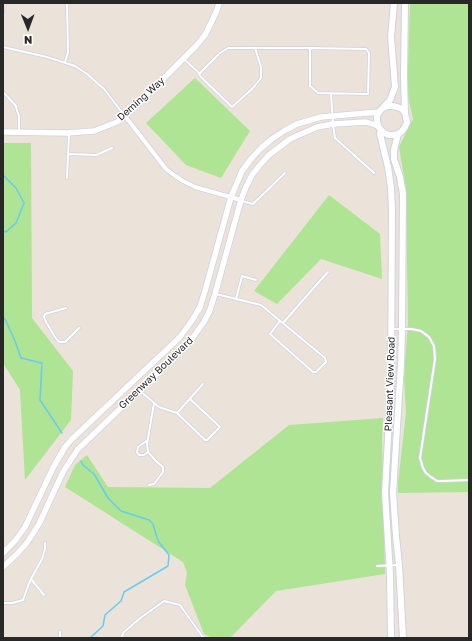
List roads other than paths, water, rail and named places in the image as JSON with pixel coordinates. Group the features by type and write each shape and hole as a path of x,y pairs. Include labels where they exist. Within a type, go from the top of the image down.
{"main road":[{"path":"394,3 391,37 395,87 390,100 377,116 379,128 384,133 389,135 398,134 402,131 407,122 405,113 404,78 405,3"},
{"path":"381,110 387,106 392,106 402,109 405,113"},
{"name":"Pleasant View Road","path":"379,128 388,167 392,211 391,382 385,493 391,638"},
{"name":"Pleasant View Road","path":"398,134 394,150 394,159 400,177 403,194 402,329 393,493 403,638"}],"street":[{"name":"Deming Way","path":"3,132 69,133 94,131 117,122 125,116 196,46 205,35 219,3"},
{"name":"Greenway Boulevard","path":"3,553 15,541 25,527 54,466 65,447 180,337 193,319 200,307 205,291 231,197 242,171 251,159 272,138 297,124 332,115 381,110"},
{"path":"125,116 166,169 174,175 195,187 241,200"},
{"name":"Greenway Boulevard","path":"3,567 26,544 39,524 68,464 78,449 188,344 204,322 215,294 246,187 252,175 269,155 290,139 317,127 333,124 366,122 379,128"}],"lane":[{"path":"65,62 68,52 67,3"},
{"path":"3,8 3,13"},
{"path":"3,47 65,62 74,66 87,74 104,89 125,116"},
{"path":"199,74 220,53 228,48 310,48 366,49 368,53 368,94 318,94 310,86 310,48"},
{"path":"184,59 232,108 253,88 260,78 261,67 255,48"},
{"path":"3,92 16,106 19,116 19,132"},
{"path":"331,94 335,138 374,173"},
{"path":"67,178 69,133"},
{"path":"68,154 96,155 112,148"},
{"path":"241,200 253,204 285,173"},
{"path":"215,294 261,305 281,322 325,358 326,362 316,372 313,372 270,334 281,322 318,282 328,272"},
{"path":"236,299 242,276 256,280"},
{"path":"66,308 45,314 44,317 54,337 60,342 65,342 79,328"},
{"path":"391,329 416,330 425,334 432,341 434,346 435,359 420,458 426,473 437,481 469,480"},
{"path":"177,413 203,384"},
{"path":"139,390 160,407 177,413 205,440 208,440 220,427 190,399"},
{"path":"148,485 154,484 163,472 163,467 148,452 147,444 154,403"},
{"path":"148,440 138,447 137,452 144,455 148,452"},
{"path":"3,603 12,603 23,600 31,579 46,549 45,544"},
{"path":"377,566 399,564"},
{"path":"31,579 44,595"},
{"path":"121,638 124,632 139,619 164,601 180,605 205,638"},
{"path":"60,632 60,638"}],"waterway":[{"path":"3,175 16,188 24,203 16,223 6,232 3,231"},
{"path":"3,317 15,341 21,358 42,363 40,400 62,433"},
{"path":"81,461 83,465 94,474 108,498 121,511 149,520 153,524 158,541 169,555 168,566 124,592 121,601 105,615 103,626 90,638"}]}
